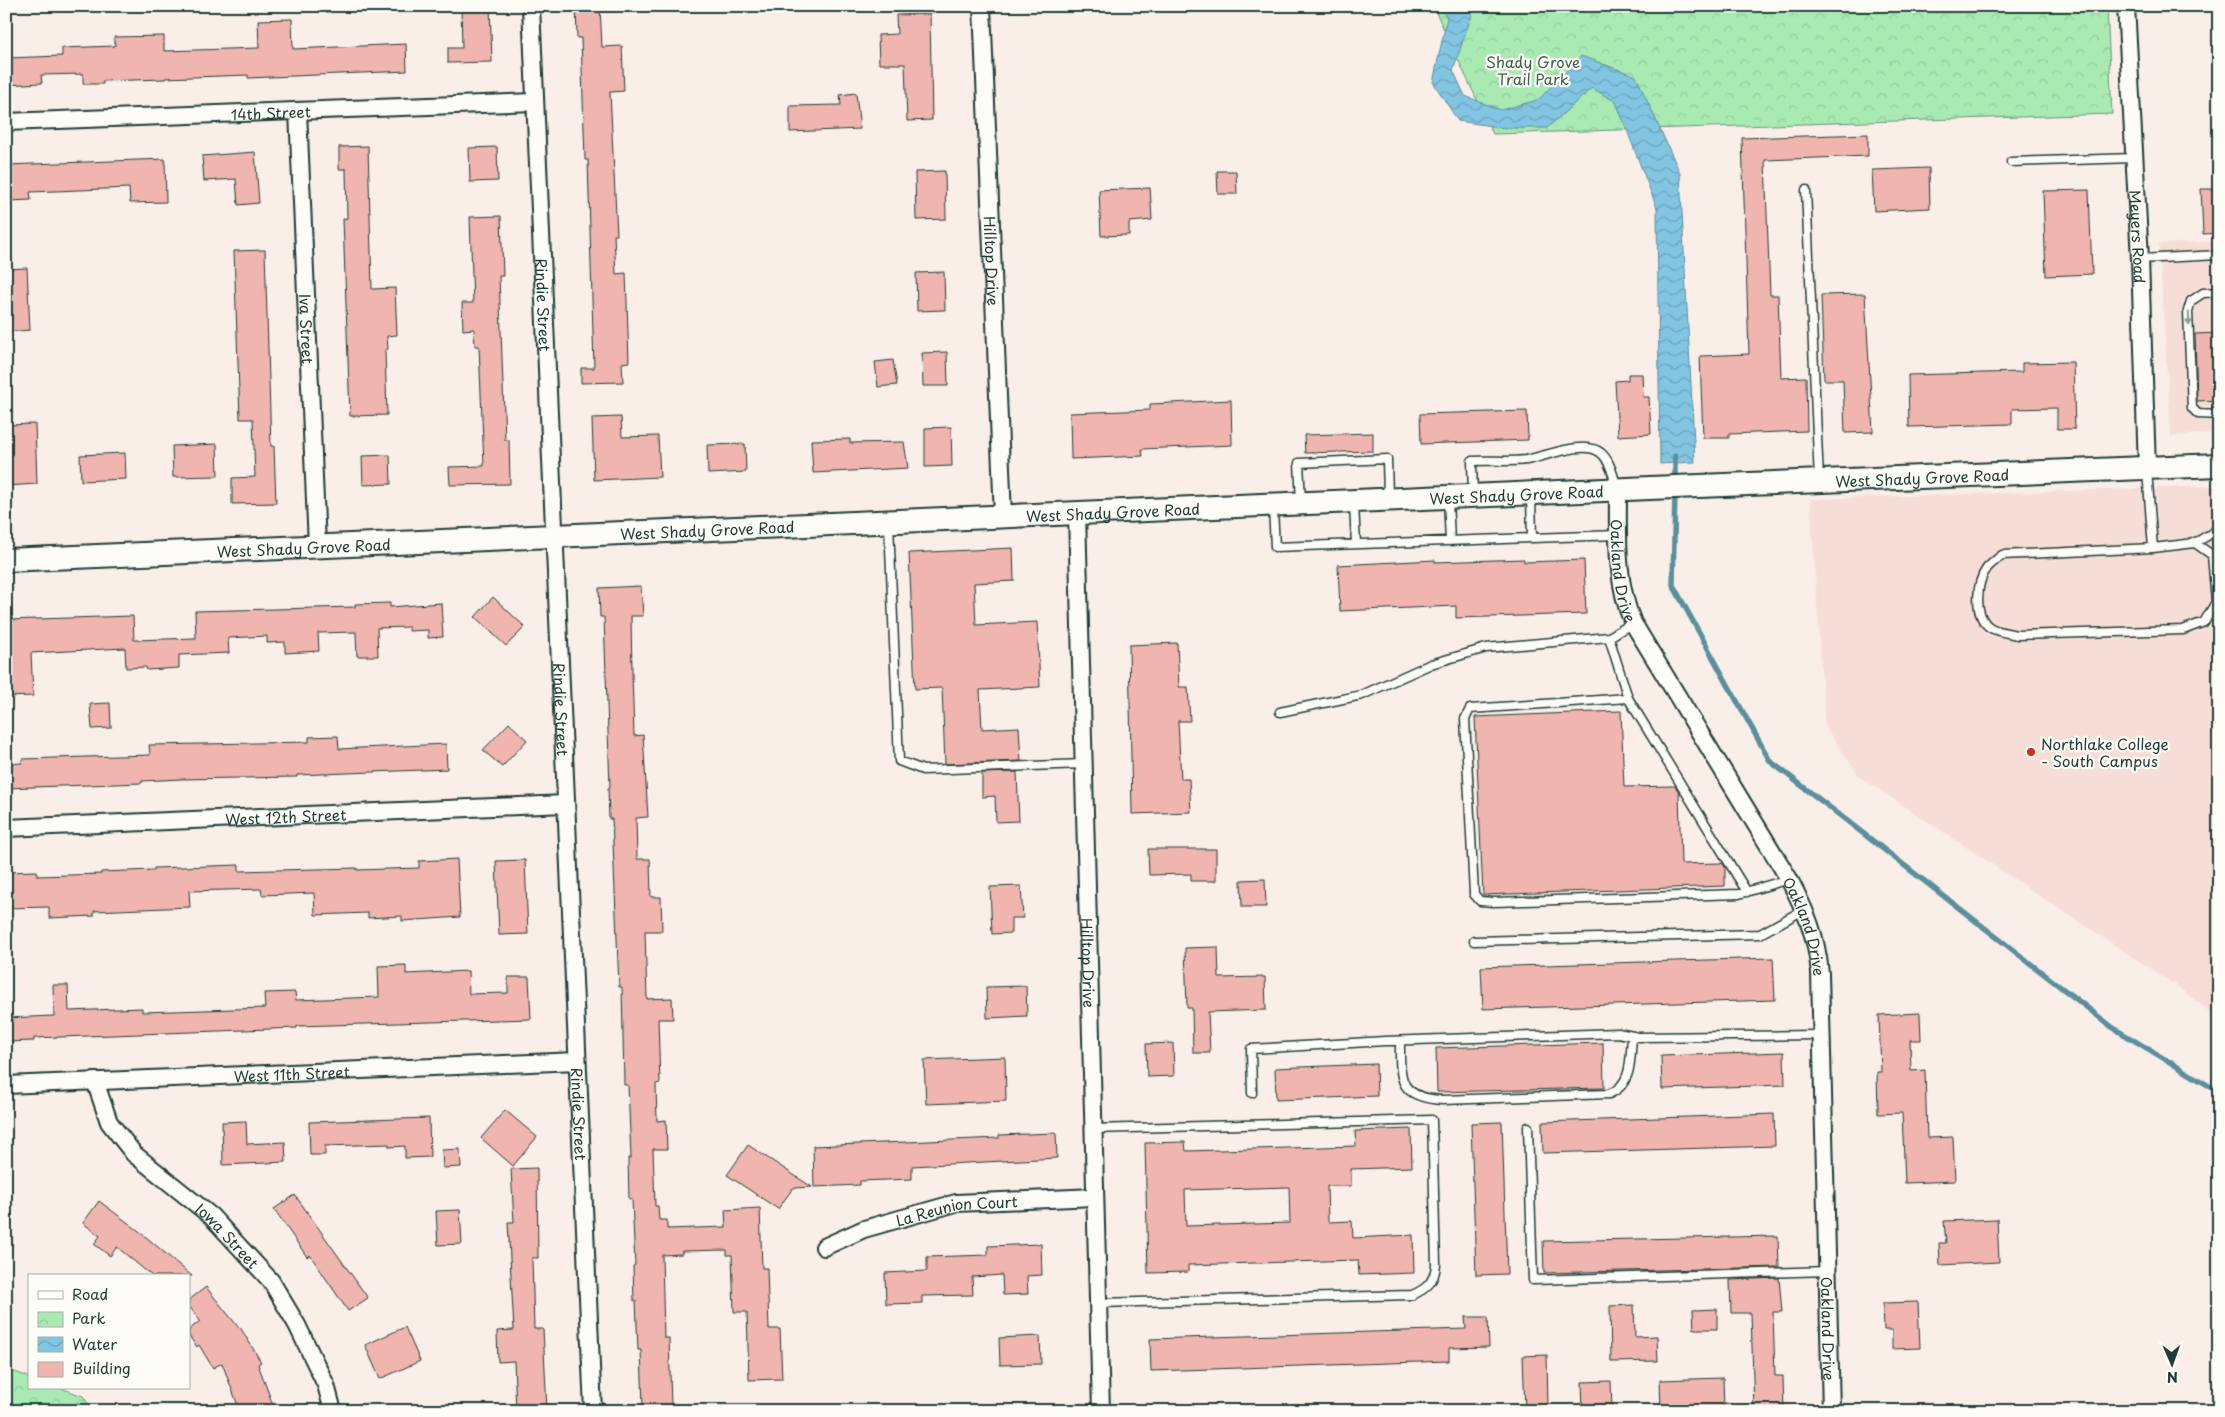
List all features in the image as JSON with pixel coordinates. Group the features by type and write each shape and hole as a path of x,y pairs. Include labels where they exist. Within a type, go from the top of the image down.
{"main road":[{"name":"West Shady Grove Road","path":"6,560 1077,514 1448,496 2219,465"}],"street":[{"name":"Rindie Street","path":"531,6 593,1411"},
{"name":"Hilltop Drive","path":"982,6 1003,516"},
{"name":"Meyers Road","path":"2126,6 2140,259 2147,468"},
{"name":"14th Street","path":"6,122 535,102"},
{"name":"Iva Street","path":"298,111 317,546"},
{"name":"Oakland Drive","path":"1618,489 1620,577 1625,606 1633,623 1789,879 1812,925 1818,952 1831,1411"},
{"name":"Hilltop Drive","path":"1077,514 1101,1411"},
{"name":"West 12th Street","path":"6,828 565,804"},
{"name":"West 11th Street","path":"6,1085 577,1061"},
{"name":"Iowa Street","path":"95,1081 109,1122 134,1154 212,1216 271,1281 297,1325 318,1368 326,1385 333,1411"},
{"name":"La Reunion Court","path":"824,1247 864,1228 956,1203 1095,1197"}],"lane":[{"path":"2011,162 2134,158"},
{"path":"1806,190 1820,482"},
{"path":"2140,259 2219,255"},
{"path":"2219,292 2203,293 2191,300 2188,311 2192,408 2198,414 2219,415"},
{"path":"1473,495 1472,461 1526,460 1550,453 1589,447 1601,453 1610,467 1618,489"},
{"path":"1301,503 1299,464 1358,461 1387,460 1388,499"},
{"path":"2147,468 2153,548"},
{"path":"1530,493 1532,538"},
{"path":"1448,496 1450,541"},
{"path":"1354,501 1356,544"},
{"path":"1273,505 1274,547 1618,535"},
{"path":"888,521 899,761 923,770 1084,764"},
{"path":"2196,543 2212,555 2216,602 2204,622 2183,630 2017,635 1992,629 1983,622 1978,592 1986,569 2002,555 2153,548 2196,543 2219,529"},
{"path":"1280,712 1362,695 1431,664 1486,648 1608,637 1633,623"},
{"path":"1608,637 1628,698 1747,892"},
{"path":"1628,698 1470,708 1465,719 1474,894 1480,901 1739,894 1789,879"},
{"path":"1474,941 1760,934 1805,909"},
{"path":"1252,1093 1250,1049 1618,1033 1632,1036 1821,1035"},
{"path":"1400,1041 1400,1071 1403,1084 1412,1094 1425,1099 1443,1100 1609,1094 1618,1091 1625,1082 1630,1068 1632,1036"},
{"path":"1093,1129 1432,1120 1436,1264 1435,1275 1430,1284 1422,1291 1412,1295 1097,1303"},
{"path":"1528,1127 1533,1280 1828,1271"}],"shaded area":[{"path":"2219,241 2219,433 2171,436 2159,244"},
{"name":"Northlake College - South Campus","path":"2219,486 2219,1019 2181,989 1860,777 1825,727 1810,499"}],"green space":[{"name":"Shady Grove Trail Park","path":"1433,6 2107,6 2112,114 1493,134"},
{"path":"6,1369 28,1377 28,1390 66,1390 83,1396 93,1411 6,1411"}],"water":[{"path":"1441,6 1471,6 1472,14 1453,70 1465,96 1501,110 1538,100 1581,56 1636,76 1680,173 1695,462 1660,464 1657,208 1616,102 1592,88 1547,128 1505,128 1458,121 1433,82 1447,18"}],"building":[{"path":"461,6 490,6 492,62 448,63 448,48 462,48"},
{"path":"576,6 600,6 602,47 622,46 624,91 610,92 617,235 614,235 616,274 626,273 629,362 622,363 623,382 581,383 581,368 594,368 588,160 585,160 581,38 577,38"},
{"path":"930,14 932,120 907,121 905,64 879,64 878,35 897,34 896,15"},
{"path":"292,19 293,49 406,44 407,71 248,78 248,75 165,78 103,81 103,84 83,84 83,74 41,75 42,83 6,85 6,58 62,56 62,48 115,46 114,37 164,36 164,51 259,48 258,20"},
{"path":"856,93 860,129 790,132 790,106 841,105 840,95"},
{"path":"1868,134 1868,156 1765,160 1770,295 1778,295 1781,378 1806,377 1807,431 1729,434 1729,438 1703,438 1700,356 1749,354 1742,138"},
{"path":"368,146 372,289 395,288 397,335 387,336 388,349 385,350 387,415 350,416 343,219 347,218 346,169 339,169 339,147"},
{"path":"497,147 498,181 470,182 469,148"},
{"path":"255,152 259,203 238,205 236,179 204,181 202,156"},
{"path":"165,159 166,202 130,203 129,188 30,192 31,200 9,201 8,190 6,190 6,165"},
{"path":"1929,168 1930,208 1874,211 1872,170"},
{"path":"945,171 946,219 916,220 915,172"},
{"path":"1217,171 1236,171 1237,194 1218,194"},
{"path":"1150,188 1152,220 1129,222 1129,235 1101,236 1099,190"},
{"path":"2201,189 2219,189 2219,233 2203,234"},
{"path":"2089,190 2092,274 2046,276 2043,191"},
{"path":"501,216 503,276 499,276 505,440 509,440 510,484 450,485 449,467 484,466 479,346 475,346 474,329 463,330 462,303 473,303 470,217"},
{"path":"265,250 271,446 274,446 276,503 232,504 232,478 255,477 253,419 240,419 234,251"},
{"path":"27,268 30,330 6,332 6,269"},
{"path":"944,272 945,310 917,311 916,273"},
{"path":"1865,294 1873,432 1845,433 1843,380 1824,380 1821,295"},
{"path":"2219,333 2219,400 2197,401 2195,334"},
{"path":"947,352 948,386 923,386 922,353"},
{"path":"893,360 897,385 878,387 875,362"},
{"path":"2073,362 2075,429 2057,429 2057,408 2012,409 2012,424 1909,427 1908,375 2022,372 2022,363"},
{"path":"1628,374 1642,374 1643,397 1649,397 1651,434 1618,436 1615,381 1628,380"},
{"path":"1231,400 1232,445 1142,449 1143,456 1071,459 1070,413 1150,410 1150,404"},
{"path":"1527,411 1528,440 1421,444 1420,414"},
{"path":"621,417 622,437 658,436 660,477 594,480 592,418"},
{"path":"35,424 37,484 6,486 6,425"},
{"path":"951,427 952,466 925,467 925,428"},
{"path":"1373,433 1373,451 1305,453 1304,435"},
{"path":"850,439 850,443 904,442 908,468 813,473 811,440"},
{"path":"217,444 218,476 173,477 172,446"},
{"path":"745,444 746,472 708,474 707,445"},
{"path":"125,453 126,479 81,481 80,455"},
{"path":"390,455 391,484 363,485 362,456"},
{"path":"1013,548 1014,581 974,583 976,625 1037,622 1040,687 980,690 982,729 1019,727 1021,761 945,764 942,688 915,689 909,553"},
{"path":"1524,559 1524,562 1584,560 1586,614 1456,618 1456,606 1340,611 1338,565 1435,560 1435,562"},
{"path":"641,586 643,616 631,616 632,673 634,736 643,735 648,817 636,818 637,859 650,859 651,897 661,897 662,931 645,931 647,999 672,998 673,1019 658,1019 660,1083 656,1084 657,1121 666,1120 667,1149 653,1149 655,1206 658,1206 659,1220 667,1220 667,1229 726,1227 725,1210 760,1208 762,1268 767,1268 769,1329 780,1329 782,1379 749,1380 747,1312 734,1312 732,1255 727,1255 727,1250 682,1251 682,1254 662,1255 664,1338 669,1338 671,1406 643,1407 641,1350 638,1350 636,1300 634,1301 633,1266 635,1265 632,1199 629,1199 628,1158 631,1158 628,1085 624,1085 622,987 619,987 612,819 609,819 608,788 610,788 604,617 600,617 599,588"},
{"path":"493,597 525,627 506,646 475,617"},
{"path":"390,603 390,607 441,603 443,637 428,638 428,630 409,631 409,627 377,628 378,656 357,656 356,632 318,633 319,651 285,653 285,642 267,643 267,636 228,638 229,653 179,655 179,668 147,670 146,667 126,668 125,648 31,653 33,696 6,697 6,620 133,616 134,640 196,638 195,611 355,607 355,604"},
{"path":"1177,643 1179,687 1188,687 1190,721 1178,721 1181,779 1189,779 1191,812 1132,814 1129,645"},
{"path":"110,703 111,728 92,729 90,704"},
{"path":"1621,711 1624,787 1675,786 1679,792 1681,864 1722,863 1725,867 1725,886 1483,895 1475,717"},
{"path":"509,723 527,740 502,767 483,750"},
{"path":"338,736 339,749 446,744 447,769 297,775 297,777 181,779 142,781 142,783 6,788 6,764 22,763 22,759 150,755 149,745 309,742 309,737"},
{"path":"1017,772 1019,821 996,822 995,796 982,797 982,773"},
{"path":"1148,849 1216,849 1216,881 1191,881 1191,874 1149,875"},
{"path":"457,859 460,917 402,921 402,916 368,918 368,913 315,915 314,893 262,895 261,889 189,891 190,907 94,911 94,916 49,918 49,907 6,908 6,872 37,871 37,876 101,874 101,872 154,870 154,868 239,865 239,871 357,868 357,870 419,868 419,861"},
{"path":"525,860 528,934 499,935 496,861"},
{"path":"1265,879 1266,907 1242,907 1241,880"},
{"path":"1021,886 1023,918 1011,918 1011,933 992,934 990,887"},
{"path":"1218,947 1219,978 1265,977 1266,1010 1208,1012 1210,1053 1193,1053 1192,1008 1187,1008 1185,948"},
{"path":"1773,958 1775,1000 1483,1009 1481,967"},
{"path":"406,965 406,974 468,971 469,994 508,993 508,977 529,977 531,1019 297,1026 297,1028 34,1038 34,1041 6,1042 6,1018 54,1016 53,985 68,985 69,1011 142,1008 142,1012 265,1008 264,993 295,992 296,1000 379,997 378,966"},
{"path":"1026,986 1027,1016 987,1018 986,987"},
{"path":"1920,1013 1921,1040 1910,1040 1911,1071 1925,1070 1927,1138 1953,1137 1955,1181 1905,1183 1902,1113 1878,1114 1877,1072 1881,1072 1879,1015"},
{"path":"1173,1043 1174,1076 1147,1077 1146,1044"},
{"path":"1603,1043 1604,1088 1437,1092 1436,1048"},
{"path":"1784,1052 1785,1085 1662,1089 1661,1056"},
{"path":"1005,1057 1006,1101 926,1104 924,1060"},
{"path":"1376,1064 1377,1096 1276,1100 1275,1068"},
{"path":"505,1110 537,1137 513,1166 481,1138"},
{"path":"1774,1114 1775,1146 1543,1153 1542,1122"},
{"path":"429,1118 430,1157 405,1158 405,1146 389,1147 389,1144 325,1146 325,1155 310,1155 309,1122"},
{"path":"246,1121 247,1144 285,1142 286,1162 223,1165 222,1122"},
{"path":"1502,1122 1507,1274 1476,1275 1471,1123"},
{"path":"1411,1129 1412,1167 1351,1169 1351,1186 1327,1186 1328,1222 1352,1221 1353,1238 1413,1235 1414,1273 1359,1275 1358,1260 1188,1265 1188,1272 1148,1273 1145,1143 1185,1142 1186,1151 1356,1146 1355,1131","holes":["1289,1187 1290,1223 1186,1226 1185,1190"]},
{"path":"1056,1133 1057,1158 912,1166 912,1179 860,1181 860,1185 814,1187 813,1146 999,1138 999,1135"},
{"path":"748,1145 812,1187 793,1188 778,1209 727,1175"},
{"path":"460,1149 461,1167 443,1168 442,1150"},
{"path":"537,1168 538,1258 532,1258 534,1329 543,1329 547,1411 516,1411 514,1361 498,1362 497,1331 514,1330 508,1222 514,1222 511,1169"},
{"path":"295,1195 368,1298 348,1311 310,1255 307,1257 274,1209"},
{"path":"99,1201 139,1231 190,1274 150,1274 117,1247 110,1256 94,1244 100,1236 83,1223"},
{"path":"460,1210 462,1244 438,1245 436,1211"},
{"path":"1997,1219 1999,1262 1940,1265 1939,1243 1946,1243 1944,1221"},
{"path":"1778,1236 1779,1267 1544,1273 1543,1241"},
{"path":"1041,1244 1042,1275 1027,1276 1028,1294 1003,1295 1002,1275 972,1277 973,1295 922,1296 922,1303 886,1304 885,1273 927,1271 927,1257 988,1255 988,1246"},
{"path":"1779,1278 1782,1312 1773,1312 1775,1376 1783,1376 1784,1411 1754,1411 1751,1313 1731,1313 1730,1280"},
{"path":"206,1287 240,1327 261,1362 258,1364 275,1411 240,1411 222,1363 213,1368 199,1345 197,1347 190,1337 190,1329 200,1321 190,1307 190,1299"},
{"path":"1918,1302 1920,1348 1892,1349 1892,1330 1884,1330 1883,1303"},
{"path":"1634,1305 1635,1337 1657,1336 1658,1361 1611,1362 1610,1306"},
{"path":"1717,1309 1717,1329 1694,1329 1693,1310"},
{"path":"1465,1317 1488,1317 1489,1347 1449,1348 1449,1361 1151,1371 1150,1339 1466,1329"},
{"path":"405,1327 420,1361 380,1379 365,1345"},
{"path":"1040,1336 1041,1364 1000,1365 999,1338"},
{"path":"1547,1355 1548,1411 1525,1411 1523,1356"},
{"path":"1723,1378 1724,1411 1661,1411 1660,1380"},
{"path":"1611,1381 1612,1411 1583,1411 1582,1382"}],"waterway":[{"path":"1675,456 1675,482"},
{"path":"1675,491 1673,585 1770,761 2112,1027 2219,1092"},
{"path":"6,1405 16,1411"}],"place":[{"name":"Northlake College - South Campus","path":"2031,752"}]}
